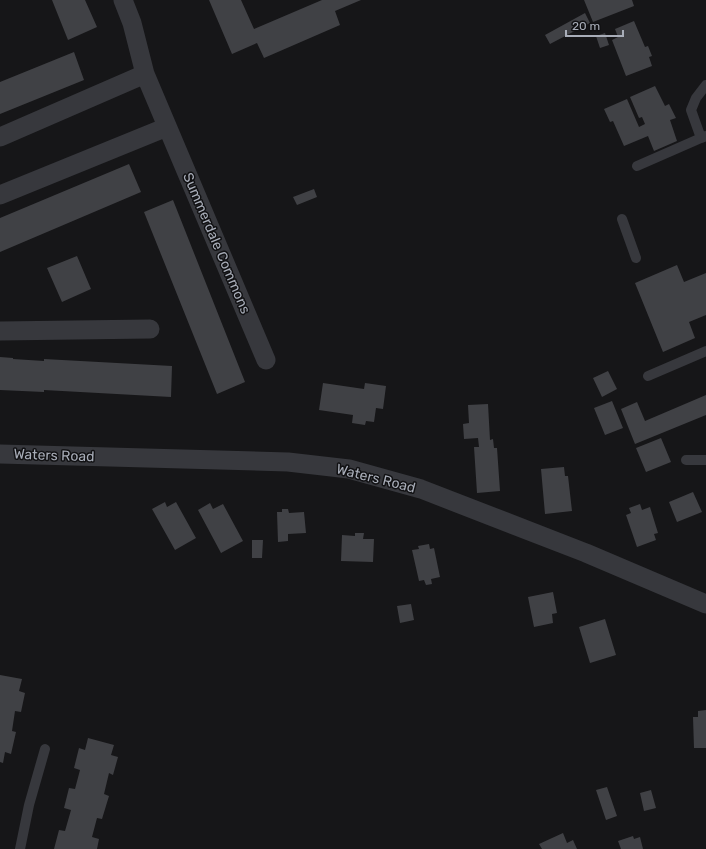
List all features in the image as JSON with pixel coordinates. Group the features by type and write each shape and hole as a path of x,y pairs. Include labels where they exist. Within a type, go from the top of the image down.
{"street":[{"name":"Summerdale Commons","path":"122,0 132,23 145,74 266,360"},
{"path":"0,137 145,74"},
{"path":"0,195 167,127"},
{"path":"0,330 150,329"},
{"name":"Waters Road","path":"0,454 288,462 349,469 421,490 586,553 706,604"}],"lane":[{"path":"637,166 703,137 692,110 696,98 706,85"},
{"path":"622,219 636,258"},
{"path":"648,376 706,351"},
{"path":"686,460 706,460"},
{"path":"20,849 29,805 45,749"}],"building":[{"path":"52,0 85,0 97,27 68,40"},
{"path":"209,0 241,0 254,29 322,0 361,0 335,11 340,25 264,58 257,43 232,54"},
{"path":"584,0 632,0 634,6 593,22"},
{"path":"585,13 590,23 550,44 545,35"},
{"path":"634,21 645,47 648,46 652,56 649,57 652,66 626,76 612,40 618,37 615,29"},
{"path":"605,33 609,45 600,48 596,36"},
{"path":"74,52 84,80 0,114 0,82"},
{"path":"655,86 665,106 669,104 676,118 670,120 677,141 654,151 648,136 624,146 613,121 610,122 604,109 627,99 639,127 645,124 642,117 639,118 630,97"},
{"path":"129,164 141,192 0,252 0,218"},
{"path":"314,189 317,197 297,205 293,197"},
{"path":"173,200 245,382 217,394 144,212"},
{"path":"77,256 91,289 62,302 47,268"},
{"path":"677,265 684,282 706,273 706,315 689,322 695,338 663,352 635,283"},
{"path":"0,357 44,361 44,359 172,366 171,397 44,390 44,392 0,390"},
{"path":"608,371 617,389 602,397 593,378"},
{"path":"323,383 364,389 365,383 386,386 383,409 376,408 374,422 366,421 365,425 352,423 353,415 319,410"},
{"path":"706,395 706,415 635,444 621,409 637,402 645,421"},
{"path":"612,401 623,428 605,435 594,408"},
{"path":"488,404 490,440 493,439 494,448 497,448 500,491 477,493 474,447 479,447 478,438 464,439 463,424 469,423 468,405"},
{"path":"661,438 671,462 646,472 636,448"},
{"path":"564,467 565,476 568,476 572,511 545,514 541,469"},
{"path":"693,492 702,512 677,522 669,502"},
{"path":"165,502 167,507 176,502 196,538 175,550 152,509"},
{"path":"210,503 213,509 223,504 243,541 221,553 198,510"},
{"path":"640,504 642,510 650,507 658,533 654,534 656,540 637,547 626,515 631,513 629,508"},
{"path":"282,509 288,509 289,513 304,512 306,533 288,534 288,541 278,542 277,512 282,512"},
{"path":"355,533 364,533 363,539 374,539 373,562 341,561 342,535 355,536"},
{"path":"252,540 263,540 262,558 252,558"},
{"path":"429,544 430,549 434,548 440,577 431,579 432,584 426,585 424,580 419,581 412,550 419,549 418,546"},
{"path":"553,592 557,613 552,614 553,623 534,627 528,597"},
{"path":"411,604 414,620 400,623 397,606"},
{"path":"605,619 616,655 590,663 579,627"},
{"path":"0,675 22,679 19,691 25,693 21,712 15,711 12,731 16,732 11,754 5,752 3,763 0,762"},
{"path":"706,710 706,748 694,748 693,717 698,717 698,711"},
{"path":"88,738 114,745 111,755 118,757 113,775 109,773 104,794 109,796 102,819 97,818 92,837 99,839 97,849 54,849 59,830 65,831 71,810 64,808 69,788 75,789 80,770 74,768 79,748 85,750"},
{"path":"607,787 617,816 606,820 596,790"},
{"path":"651,790 656,808 644,811 640,793"},
{"path":"563,833 567,843 573,840 577,849 542,849 539,844"},
{"path":"633,836 634,839 640,837 643,849 621,849 618,841"}]}
